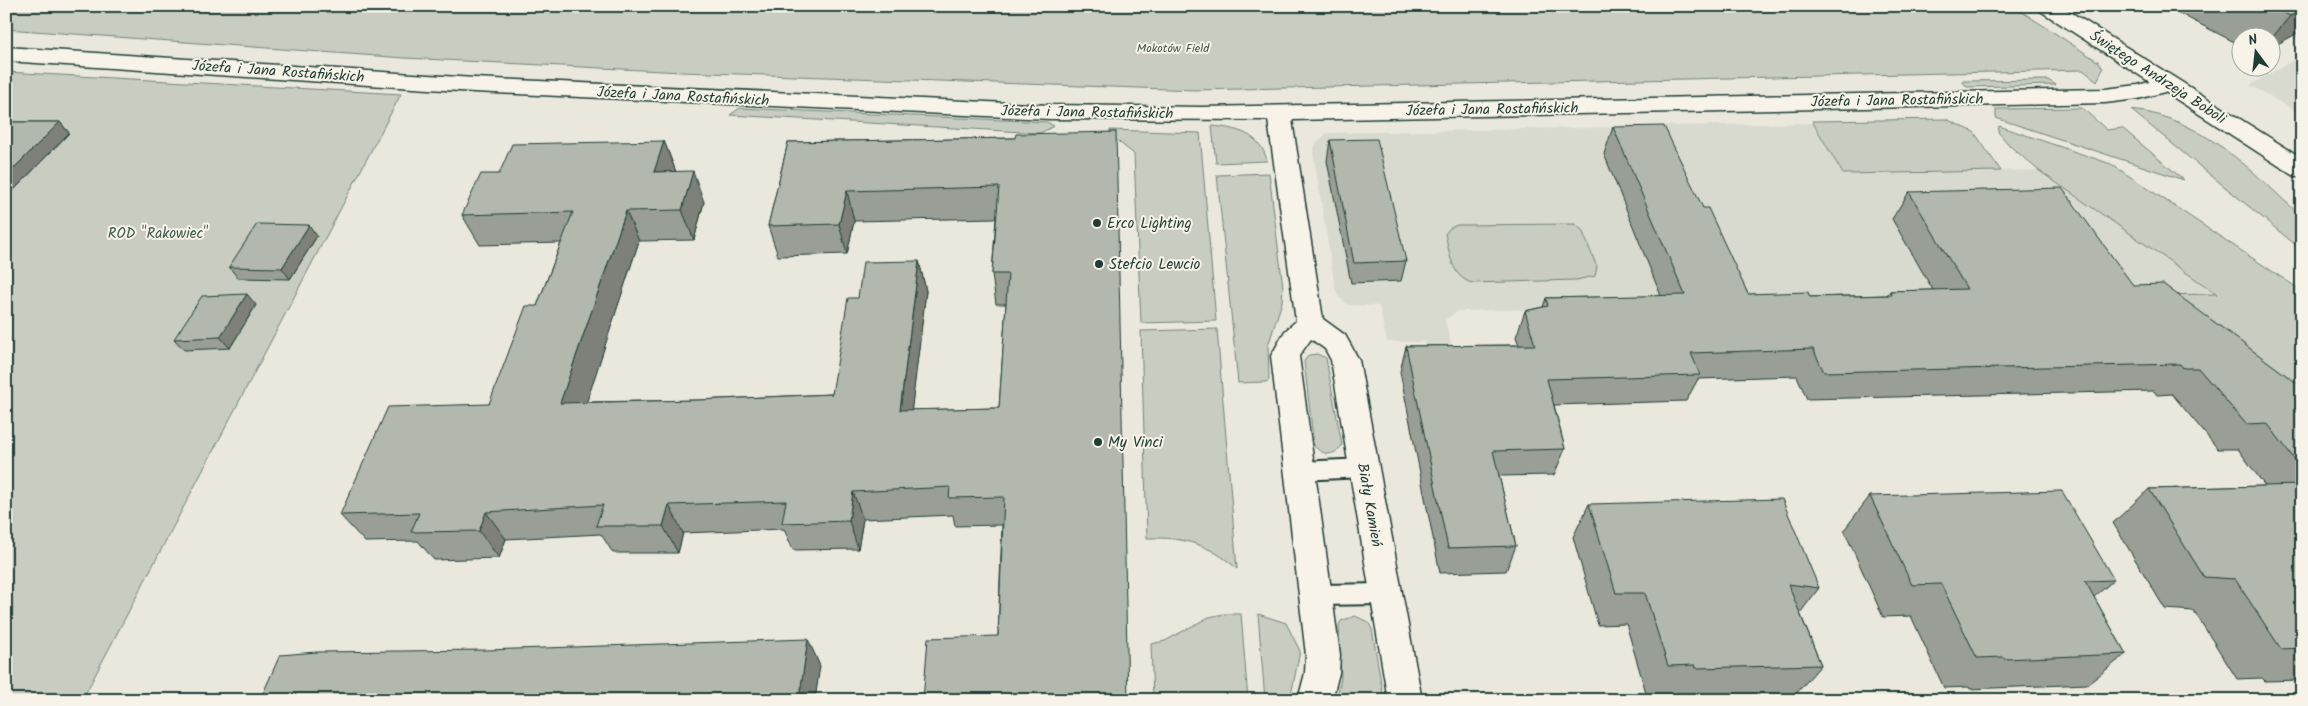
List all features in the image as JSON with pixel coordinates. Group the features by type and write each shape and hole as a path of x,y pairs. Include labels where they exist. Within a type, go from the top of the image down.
{"street":[{"name":"Świętego Andrzeja Boboli","path":"2046,6 2302,169"},
{"name":"Józefa i Jana Rostafińskich","path":"6,54 474,85 782,101 1050,112 1278,113 2105,96 2138,92 2168,84"},
{"path":"1278,113 1310,324 1295,338 1285,356 1317,595 1323,655 1322,673 1315,700"},
{"name":"Świętego Andrzeja Boboli","path":"2269,148 2302,177"},
{"name":"Biały Kamień","path":"1310,324 1335,342 1345,360 1405,700"}],"lane":[{"path":"1300,471 1364,468"},
{"path":"1317,595 1386,594"}],"shaded area":[{"path":"2302,55 2302,115 2250,85 2262,78 2280,78 2280,68"},
{"path":"1813,123 1843,174 2038,170 2218,295 1458,311 1445,320 1459,372 1432,372 1425,342 1387,342 1379,306 1348,305 1339,297 1335,288 1313,152 1316,143 1327,133"}],"green space":[{"name":"Mokotów Field","path":"6,6 2013,6 2099,62 2103,69 2097,81 2083,70 1196,90 681,72 404,58 6,29"},
{"name":"ROD \"Rakowiec\"","path":"6,72 401,94 82,700 6,700"},
{"path":"2048,80 2056,85 1967,87 1962,81"},
{"path":"740,108 1047,122 1054,126 1040,133 730,115"},
{"path":"2082,108 2107,130 2122,128 2184,180 1996,118 1996,109"},
{"path":"2131,110 2157,115 2181,123 2225,149 2245,165 2302,217 2302,250"},
{"path":"1946,119 1974,132 2001,171 1843,174 1812,121"},
{"path":"1212,126 1247,134 1259,144 1267,161 1216,163"},
{"path":"1999,126 2111,164 2302,291 2302,411 2149,295 2217,294 2038,170 2010,146 1998,132"},
{"path":"1110,130 1200,133 1216,321 1141,323 1134,154 1110,135"},
{"path":"1269,173 1283,287 1282,302 1268,346 1269,380 1266,382 1238,383 1217,175"},
{"path":"1575,224 1582,230 1597,267 1595,276 1576,280 1472,283 1460,275 1452,263 1445,234 1450,228 1457,225"},
{"path":"1217,329 1237,569 1217,553 1195,544 1172,539 1147,538 1141,331"},
{"path":"1317,354 1326,358 1342,445 1336,452 1329,454 1321,452 1314,446 1304,361 1309,355"},
{"path":"1224,614 1241,614 1248,700 1153,700 1151,644 1165,641 1209,617"},
{"path":"1258,614 1286,623 1300,651 1290,700 1265,700"},
{"path":"1355,616 1368,622 1372,629 1384,700 1336,700 1341,679 1339,625 1341,621"}],"building":[{"path":"2270,6 2302,6 2302,10 2290,16"},
{"path":"6,122 60,122 6,176"},
{"path":"1664,126 1703,208 1708,208 1748,294 1808,292 1810,297 1892,295 1890,291 1967,289 1909,192 2062,188 2133,285 2163,284 2302,387 2302,469 2267,423 2246,424 2198,368 2183,368 2180,364 1824,372 1813,349 1691,353 1700,375 1547,379 1565,449 1493,451 1516,546 1448,548 1406,346 1535,345 1525,311 1548,306 1546,298 1685,295 1613,127"},
{"path":"1116,132 1128,700 923,700 928,638 998,636 1004,497 949,498 950,487 853,492 849,521 782,523 786,501 669,505 663,526 596,526 603,505 486,512 479,531 411,532 419,513 340,515 388,407 489,404 526,306 537,306 573,212 462,215 481,174 499,174 512,144 664,141 654,172 693,171 682,210 626,211 560,403 698,400 832,394 848,298 858,298 863,262 919,261 900,410 999,408 1008,274 992,274 999,187 847,191 839,224 768,226 788,142 1015,138 1016,134"},
{"path":"1377,139 1406,261 1354,263 1330,140"},
{"path":"257,224 309,225 282,268 229,267"},
{"path":"247,294 220,337 174,339 202,296"},
{"path":"2302,485 2302,648 2281,649 2235,579 2204,577 2149,489"},
{"path":"2062,491 2114,580 2085,581 2126,654 2004,659 2003,657 1977,658 1941,584 1912,585 1870,496"},
{"path":"1782,499 1819,588 1788,584 1821,665 1696,668 1695,665 1668,666 1645,593 1616,593 1589,504"},
{"path":"808,639 799,700 260,700 280,655 317,652 486,650"}],"place":[{"name":"Erco Lighting","path":"1097,223"},
{"name":"Stefcio Lewcio","path":"1099,264"},
{"name":"My Vinci","path":"1098,442"}]}
